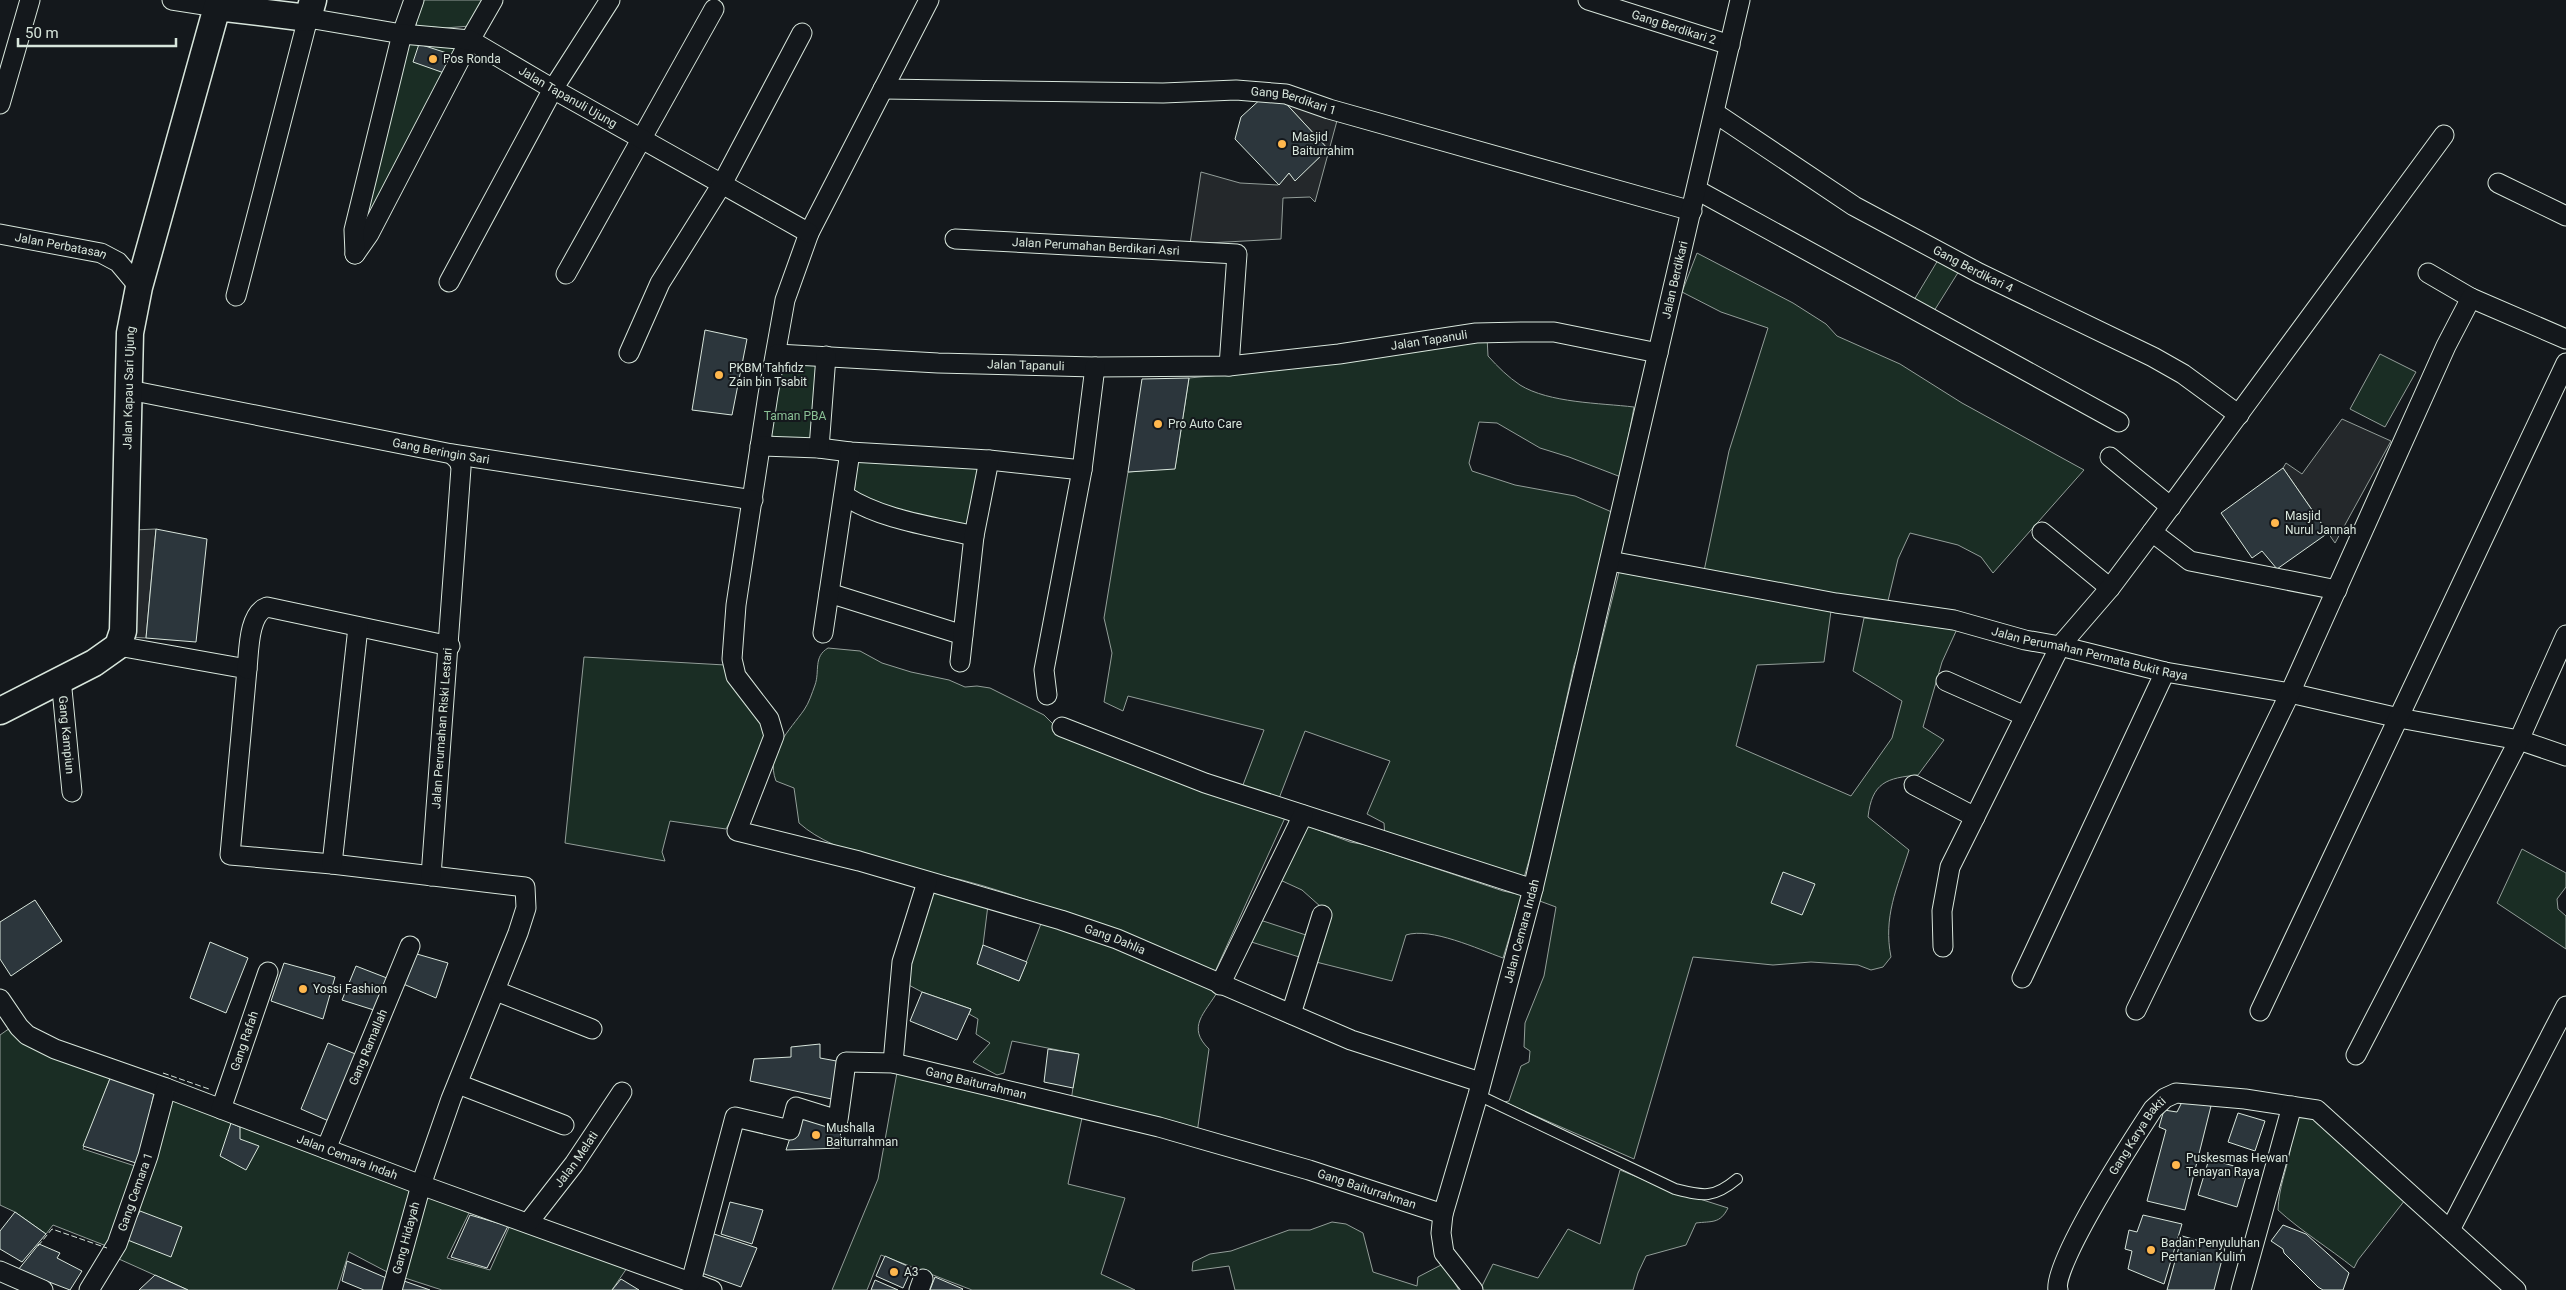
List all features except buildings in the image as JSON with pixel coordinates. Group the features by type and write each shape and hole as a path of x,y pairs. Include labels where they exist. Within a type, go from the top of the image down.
{"street":[{"path":"0,104 30,0"},
{"path":"172,0 217,7 310,9 236,296"},
{"path":"414,0 402,34 354,230 355,254 369,234 470,40 493,0"},
{"path":"449,282 553,89 610,0"},
{"path":"753,500 760,446 785,300 809,233 929,0"},
{"name":"Gang Berdikari 2","path":"1588,0 1730,45"},
{"name":"Jalan Berdikari","path":"1610,561 1740,0"},
{"name":"Jalan Kapau Sari Ujung","path":"118,646 123,631 124,606 130,333 139,287 217,7"},
{"name":"Jalan Tapanuli Ujung","path":"310,9 402,34 470,40 553,89 809,233"},
{"path":"566,274 714,9"},
{"path":"629,353 660,283 722,184 802,33"},
{"name":"Gang Berdikari 1","path":"883,89 1163,93 1236,90 1286,94 1328,109 1692,211"},
{"name":"Gang Berdikari 4","path":"1715,112 1854,206 1979,272 2153,357 2183,374 2239,415"},
{"path":"1943,947 1942,911 1950,867 2060,646 2110,588 2171,507 2346,266 2444,135"},
{"path":"2498,183 2566,216"},
{"path":"1697,190 2119,422"},
{"name":"Jalan Perbatasan","path":"0,234 101,253 118,262 139,287"},
{"name":"Jalan Perumahan Berdikari Asri","path":"955,239 1237,254 1229,366"},
{"path":"2428,273 2470,298 2566,339"},
{"path":"2136,1010 2290,693 2446,346 2470,298"},
{"name":"Jalan Tapanuli","path":"776,354 1095,367 1229,366 1339,354 1476,333 1512,332 1554,332 1658,353"},
{"path":"819,448 826,356"},
{"path":"2260,1011 2566,363"},
{"path":"1047,696 1044,666 1082,470 1095,367"},
{"name":"Gang Beringin Sari","path":"129,390 452,454 753,500"},
{"path":"760,446 819,448 850,452 989,460 1082,470"},
{"path":"823,633 850,452"},
{"path":"450,646 461,468 459,461 452,454"},
{"path":"2110,457 2171,507"},
{"path":"960,662 974,536 989,460"},
{"path":"844,496 859,505 885,514 974,536"},
{"name":"Gang Dahlia","path":"753,500 736,605 732,659 736,676 768,720 774,736 738,832 859,861 1061,920 1117,939 1351,1040 1479,1089"},
{"path":"2042,532 2110,588"},
{"path":"2152,532 2190,561 2337,590"},
{"name":"Jalan Perumahan Permata Bukit Raya","path":"1610,561 1836,604 1954,620 2026,640 2060,646 2165,672 2290,693 2399,718 2519,740 2566,756"},
{"name":"Jalan Cemara Indah","path":"1473,1290 1444,1253 1441,1233 1443,1214 1533,889 1610,561"},
{"path":"829,593 963,635"},
{"name":"Jalan Perumahan Riski Lestari","path":"431,876 450,646 271,608 263,609 254,618 246,669 230,855 332,864 431,876 525,887"},
{"path":"332,864 358,627"},
{"path":"2356,1055 2519,740 2566,635"},
{"path":"0,711 94,663 118,646 246,669"},
{"path":"2022,978 2165,672"},
{"name":"Gang Kampiun","path":"61,679 72,792"},
{"path":"1946,681 2025,716"},
{"path":"1062,727 1205,783 1533,889"},
{"path":"1914,785 1975,817"},
{"path":"1220,985 1303,814"},
{"path":"893,1063 902,962 927,882"},
{"name":"Gang Hidayah","path":"392,1290 420,1185 496,991 526,908 525,887"},
{"path":"1291,1014 1322,915"},
{"name":"Gang Ramallah","path":"326,1149 410,946"},
{"name":"Gang Rafah","path":"221,1109 268,972"},
{"path":"496,991 592,1029"},
{"name":"Jalan Cemara Indah","path":"0,999 19,1027 36,1041 166,1088 420,1185 712,1290"},
{"path":"2450,1230 2566,1006"},
{"name":"Gang Baiturrahman","path":"691,1282 735,1117 790,1130 796,1107 838,1120 846,1062 893,1063 1159,1127 1309,1170 1443,1214"},
{"path":"458,1084 564,1125"},
{"name":"Gang Cemara 1","path":"89,1290 117,1244 148,1156 166,1088"},
{"name":"Jalan Melati","path":"528,1223 574,1164 622,1092"},
{"name":"Gang Karya Bakti","path":"2058,1290 2059,1272 2099,1197 2154,1109 2165,1098 2176,1093 2245,1099 2313,1109 2323,1114 2516,1290"},
{"path":"2241,1290 2292,1106"},
{"path":"0,1271 43,1290"}],"lane":[{"path":"1479,1089 1675,1188 1707,1196 1725,1189 1737,1180"}],"green space":[{"path":"421,0 485,0 470,26 445,28 417,26 415,19"},
{"path":"408,40 461,48 363,225"},
{"path":"1697,253 1793,303 1826,324 1837,336 1900,364 1962,403 2084,470 1993,573 1981,557 1958,545 1910,533 1898,559 1887,605 1704,571 1729,451 1768,328 1721,312 1682,292"},
{"path":"1938,260 1959,271 1934,311 1914,300"},
{"path":"1487,337 1488,356 1511,379 1532,391 1560,399 1634,407 1621,477 1540,448 1497,423 1479,422 1469,463 1472,471 1515,485 1575,496 1614,513 1588,623 1574,665 1536,836 1523,881 1385,837 1384,823 1367,814 1390,761 1305,731 1278,801 1241,790 1264,730 1128,696 1123,711 1104,702 1112,653 1104,618 1128,472 1175,468 1189,378 1297,368"},
{"path":"2380,354 2416,372 2385,427 2350,409"},
{"name":"Taman PBA","path":"781,361 820,365 813,442 771,436"},
{"path":"858,457 978,467 967,529 860,500 854,494"},
{"path":"1619,572 1831,611 1824,662 1757,665 1736,746 1851,796 1892,738 1902,701 1853,671 1864,618 1957,629 1942,662 1923,727 1944,740 1918,775 1890,780 1883,784 1877,789 1870,805 1868,817 1909,850 1892,903 1889,929 1891,957 1883,967 1871,970 1858,965 1811,962 1773,965 1693,957 1634,1159 1504,1102 1509,1101 1521,1066 1529,1062 1530,1051 1524,1047 1525,1023 1544,976 1556,907 1537,900"},
{"path":"828,648 860,651 882,663 911,672 949,680 965,687 990,688 1044,715 1061,732 1289,809 1214,974 1088,922 1004,892 898,866 854,853 833,845 799,823 794,788 776,781 773,771 774,761 781,742 804,710 812,695 820,656"},
{"path":"584,657 725,665 771,731 737,809 726,829 670,821 662,852 665,861 565,843"},
{"path":"1308,826 1350,842 1366,845 1503,891 1522,895 1503,958 1441,936 1416,933 1406,935 1392,981 1312,961 1245,940 1257,919 1309,936 1321,907 1302,890 1278,879 1294,847"},
{"path":"2522,849 2566,873 2566,887 2557,899 2558,909 2566,916 2566,949 2497,903"},
{"path":"930,889 988,905 983,945 978,964 1019,981 1042,921 1110,943 1218,991 1203,1013 1198,1027 1202,1041 1209,1049 1197,1133 1071,1101 1078,1054 1012,1041 1004,1073 997,1075 973,1062 990,1043 976,1034 978,1019 969,1014 971,1009 922,992 903,982"},
{"path":"10,1028 111,1076 83,1149 138,1167 109,1247 53,1225 46,1234 15,1212 0,1205 0,1035"},
{"path":"898,1067 1083,1113 1068,1184 1125,1198 1101,1274 1135,1290 972,1290 881,1255 867,1290 832,1290 878,1179"},
{"path":"173,1100 412,1188 393,1275 349,1252 337,1290 188,1290 110,1255 117,1244"},
{"path":"2298,1116 2318,1119 2405,1200 2358,1260 2354,1268 2278,1210 2281,1187"},
{"path":"1620,1170 1659,1186 1728,1208 1719,1219 1711,1222 1696,1223 1686,1245 1646,1256 1633,1290 1480,1290 1493,1264 1538,1278 1568,1229 1600,1244"},
{"path":"425,1193 472,1207 447,1258 490,1270 511,1223 627,1268 612,1290 442,1290 405,1278"},
{"path":"1332,1222 1346,1224 1363,1233 1373,1272 1417,1286 1418,1277 1443,1264 1459,1290 1235,1290 1229,1266 1192,1271 1193,1262 1210,1254 1231,1251 1289,1230 1310,1230"}],"shaded area":[{"path":"1279,96 1338,117 1315,202 1310,197 1283,198 1281,239 1190,244 1201,172 1240,183 1278,185 1289,173 1295,180 1328,149"},
{"path":"2342,419 2391,441 2335,543 2283,468 2286,463 2302,474"},
{"path":"156,529 146,638 128,637 133,530"}],"fence":[{"path":"163,1073 209,1089"},
{"path":"38,1246 52,1229 107,1248"}],"place":[{"name":"Pos Ronda","path":"433,59"},
{"name":"Masjid Baiturrahim","path":"1282,144"},
{"name":"PKBM Tahfidz Zain bin Tsabit","path":"719,375"},
{"name":"Pro Auto Care","path":"1158,424"},
{"name":"Masjid Nurul Jannah","path":"2275,523"},
{"name":"Yossi Fashion","path":"303,989"},
{"name":"Mushalla Baiturrahman","path":"816,1135"},
{"name":"Puskesmas Hewan Tenayan Raya","path":"2176,1165"},
{"name":"Badan Penyuluhan Pertanian Kulim","path":"2151,1250"},
{"name":"A3","path":"894,1272"}]}
